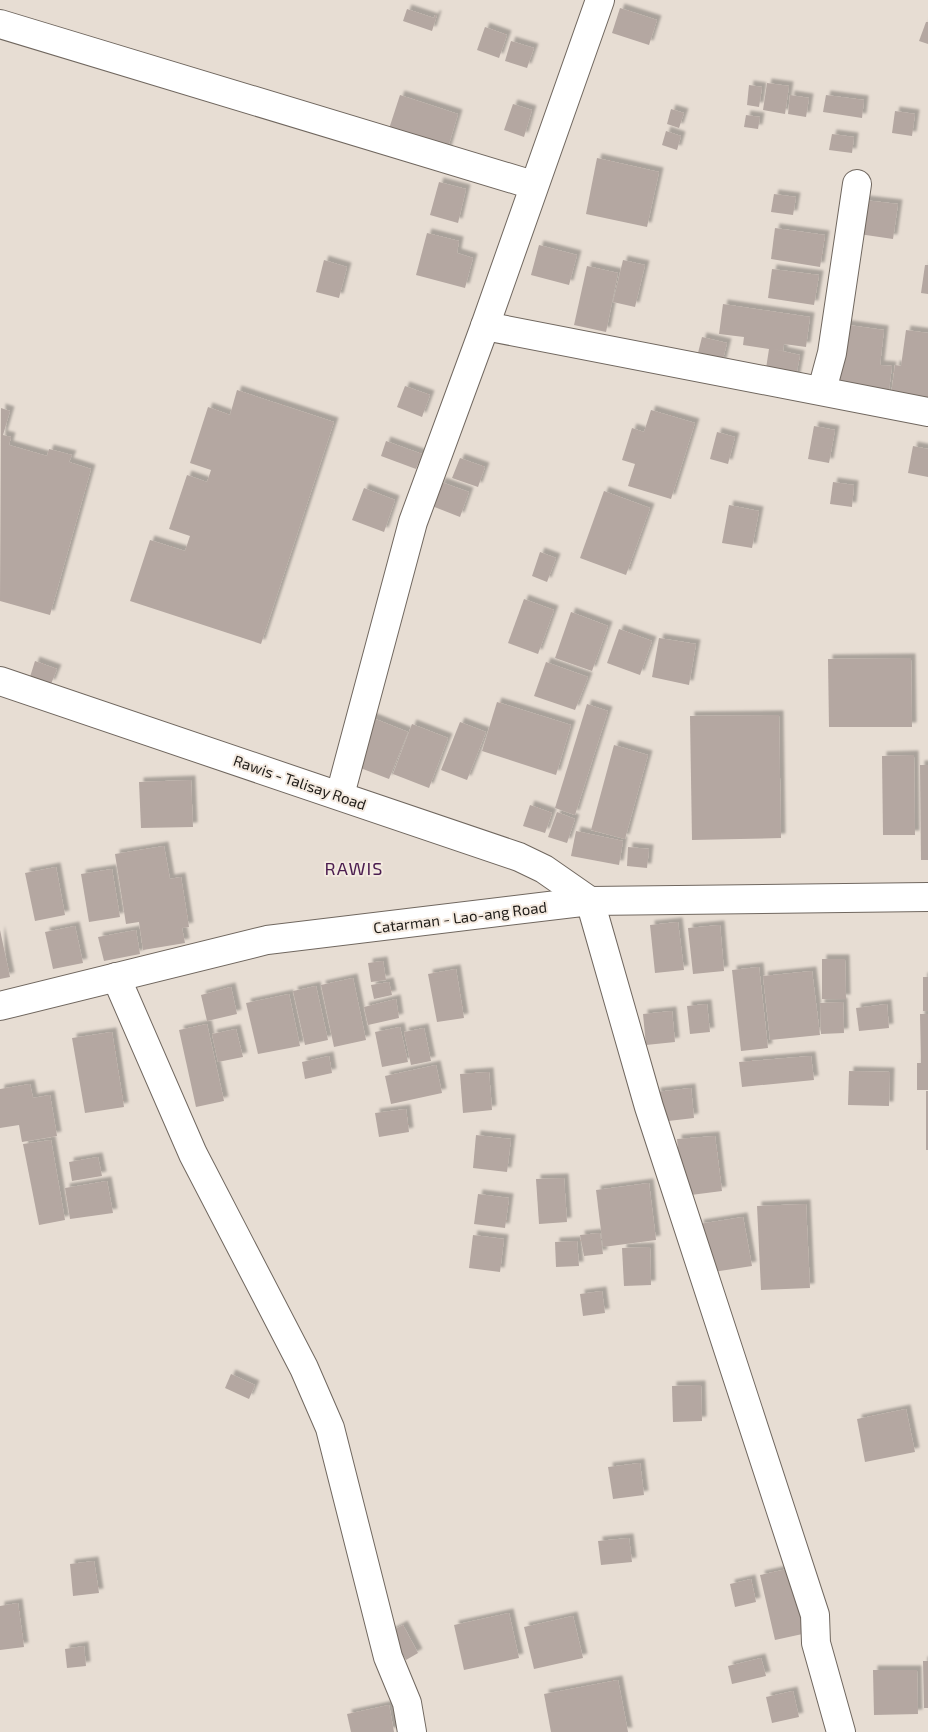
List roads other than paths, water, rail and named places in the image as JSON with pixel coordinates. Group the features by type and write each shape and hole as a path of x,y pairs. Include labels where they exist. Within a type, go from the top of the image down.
{"street":[{"path":"340,795 413,522 485,326 533,185 600,0"},
{"path":"0,24 533,185"},
{"path":"822,390 832,354 857,184"},
{"path":"485,326 928,412"},
{"name":"Rawis - Talisay Road","path":"0,681 519,856 544,869 590,901"},
{"name":"Catarman - Lao-ang Road","path":"0,1006 267,940 590,901 928,896"},
{"path":"590,901 649,1107 815,1615 816,1643 841,1732"},
{"path":"116,978 193,1154 304,1368 330,1428 388,1657 407,1703 412,1732"}],"district":[{"name":"RAWIS","path":"354,868"}]}
